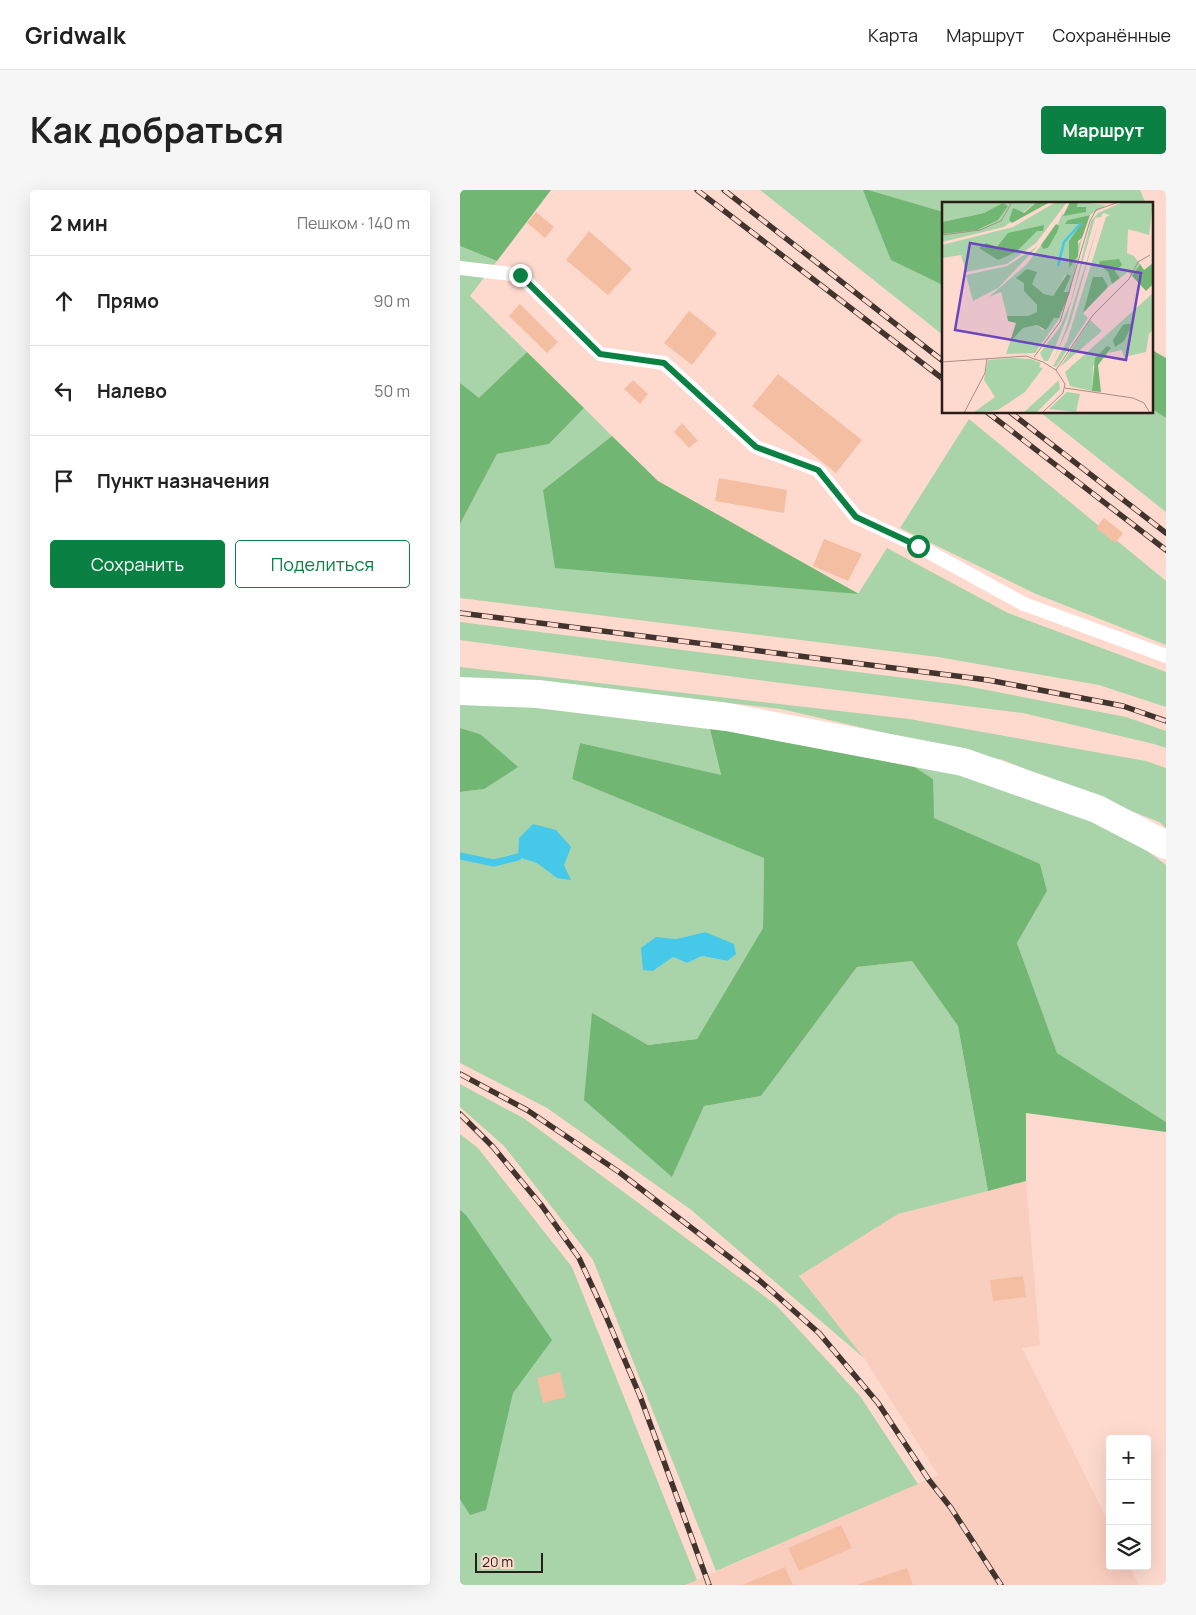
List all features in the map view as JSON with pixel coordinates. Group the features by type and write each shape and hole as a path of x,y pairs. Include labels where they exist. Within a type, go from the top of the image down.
{"street":[{"path":"460,692 538,694 727,717 963,762 1097,809 1166,845"}],"lane":[{"path":"460,268 520,275 600,354 664,363 756,447 818,470 856,517 918,546 1024,604 1166,656"}],"shaded area":[{"path":"1026,1181 1040,1345 1022,1348 1106,1517 1106,1570 1132,1570 1139,1585 685,1585 938,1475 864,1358 799,1276 898,1214"}],"green space":[{"path":"460,190 551,190 497,261 460,246"},
{"path":"760,190 1140,190 1145,202 942,202 942,334"},
{"path":"863,190 942,212 942,285 891,260"},
{"path":"460,246 497,261 470,296 527,352 479,399 460,383"},
{"path":"1154,351 1166,358 1166,418 1154,410"},
{"path":"527,352 584,408 549,444 497,454 460,524 460,383 479,398"},
{"path":"584,408 612,436 543,490 858,594 887,548 1008,613 1166,672 1166,707 1099,685 938,657 460,598 460,524 497,454 549,444"},
{"path":"1154,410 1166,418 1166,512 1042,414 1154,414"},
{"path":"969,419 1166,581 1166,645 1036,594 900,528"},
{"path":"612,436 658,481 859,594 555,568 543,490"},
{"path":"460,622 961,685 1126,717 1166,731 1166,748 1023,713 460,640"},
{"path":"460,667 909,719 1146,761 1166,768 1166,828 1159,822 1003,760 781,709 526,680 460,679"},
{"path":"460,705 554,705 709,725 721,776 580,743 572,779 764,857 763,928 697,1039 648,1045 592,1014 672,1176 704,1106 761,1096 857,967 912,961 958,1026 988,1191 898,1214 799,1276 864,1358 690,1209 547,1108 460,1063 460,792 484,789 480,734 460,728","holes":["705,932 727,961 702,956 687,963 673,957 653,971 656,938 676,939"]},
{"path":"709,725 910,764 933,779 934,818 1040,864 1047,891 1017,943 1057,1053 1166,1122 1166,1132 1026,1113 1026,1181 988,1191 958,1026 912,961 857,967 761,1096 704,1106 672,1177 584,1100 592,1013 648,1045 697,1039 763,928 764,858 572,779 580,743 721,775"},
{"path":"460,728 480,734 518,767 484,789 460,792"},
{"path":"910,764 977,776 1123,833 1166,865 1166,1122 1057,1054 1017,943 1047,891 1040,865 933,818 933,779"},
{"path":"460,1084 525,1119 775,1304 860,1396 918,1484 716,1571 593,1260 504,1146 460,1107"},
{"path":"460,1134 478,1148 572,1267 697,1580 685,1585 460,1585"},
{"path":"460,1210 466,1215 552,1340 513,1393 486,1510 470,1515 460,1499"}],"water":[{"path":"533,824 556,830 571,847 564,865 571,880 557,878 537,863 518,857 519,838"},
{"path":"705,932 734,944 736,954 727,961 702,956 687,963 673,957 653,971 643,970 641,948 656,937 676,939"}],"building":[{"path":"536,212 554,227 545,238 527,223"},
{"path":"589,231 632,269 608,295 566,260"},
{"path":"520,304 558,342 547,353 509,316"},
{"path":"689,311 717,333 692,365 664,343"},
{"path":"778,374 862,440 836,473 752,406"},
{"path":"633,380 648,394 640,404 624,389"},
{"path":"682,423 698,441 689,448 674,432"},
{"path":"719,478 787,490 784,513 715,501"},
{"path":"1104,518 1123,533 1115,543 1096,528"},
{"path":"824,539 862,554 848,581 813,566"},
{"path":"1023,1276 1026,1297 993,1301 990,1280"},
{"path":"560,1372 566,1397 543,1403 537,1378"},
{"path":"841,1525 852,1548 799,1571 788,1548"},
{"path":"785,1567 793,1585 742,1585"},
{"path":"907,1568 913,1585 856,1585"}],"waterway":[{"path":"460,856 494,863 518,857"}],"railway":[{"path":"697,190 942,378"},
{"path":"724,190 942,360"},
{"path":"990,414 1166,550"},
{"path":"1013,414 1166,533"},
{"path":"460,613 988,680 1123,706 1166,721"},
{"path":"460,1074 527,1110 619,1172 759,1280 819,1333 878,1403 929,1480 951,1508 1001,1585"},
{"path":"460,1114 493,1147 542,1206 579,1258 640,1396 709,1585"}],"route":[{"path":"520,275 600,354 664,363 756,447 818,470 856,517 918,546"}]}
